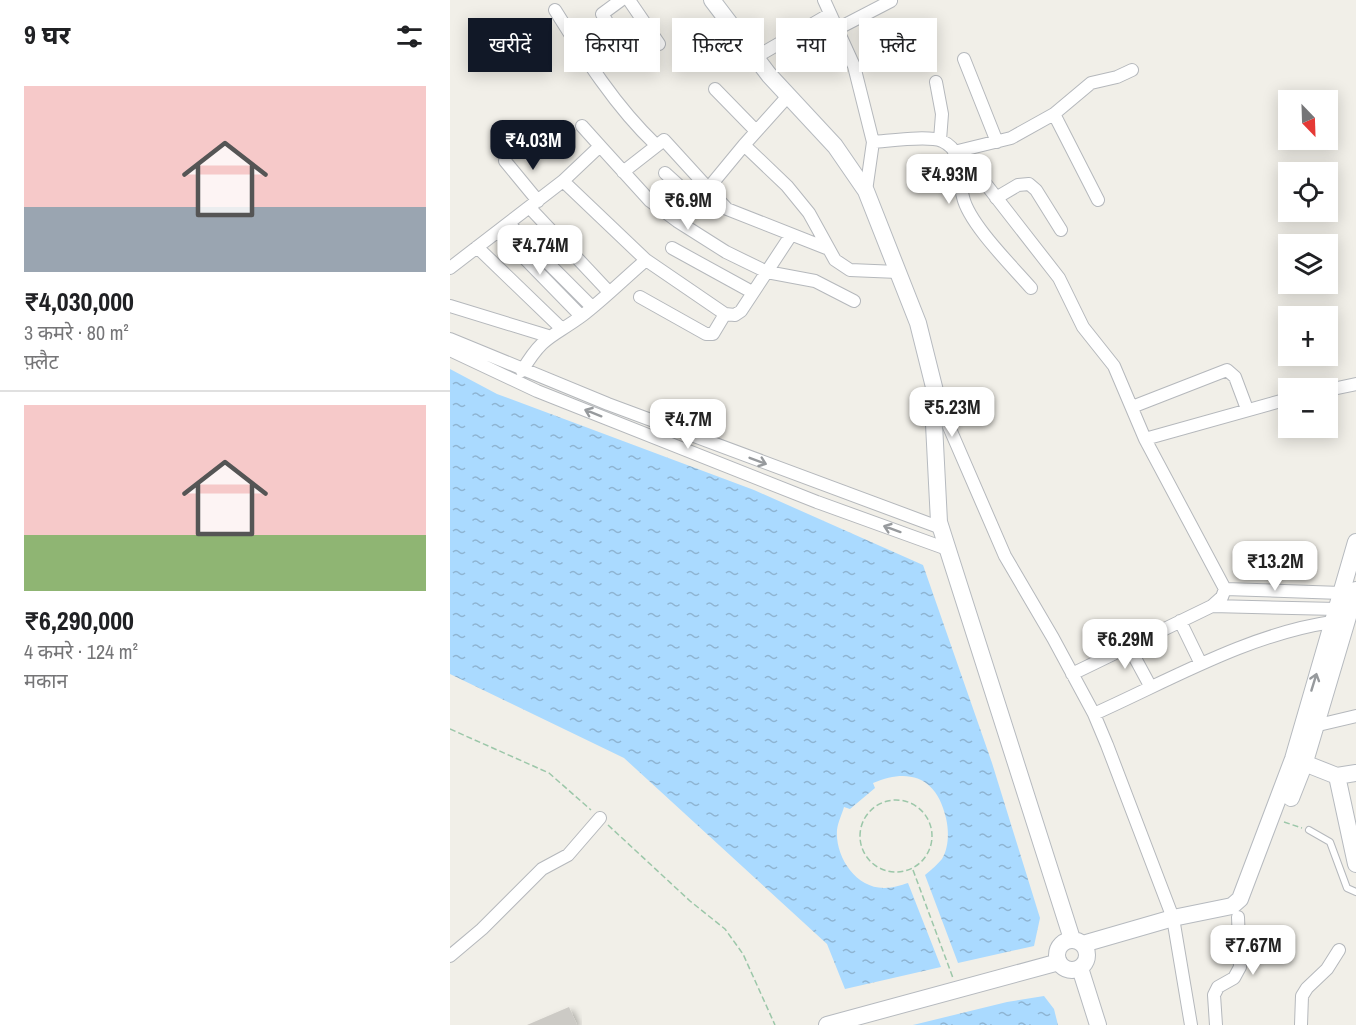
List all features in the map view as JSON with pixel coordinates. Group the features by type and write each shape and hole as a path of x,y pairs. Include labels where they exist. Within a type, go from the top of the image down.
{"street":[{"path":"605,18 602,14 621,0"},
{"path":"629,0 641,18"},
{"path":"712,0 726,18"},
{"path":"824,0 832,18"},
{"path":"847,23 891,1"},
{"path":"555,10 616,100 634,124 656,145"},
{"path":"764,52 830,14"},
{"path":"847,50 854,66 873,142 866,191"},
{"path":"964,59 997,142"},
{"path":"764,67 835,146 866,191 918,323 937,399 1005,556 1094,714 1175,923 1191,1025"},
{"path":"957,157 1011,138 1054,114 1091,83 1117,77 1132,69"},
{"path":"936,82 942,114 940,140"},
{"path":"715,89 756,131"},
{"path":"677,221 697,202 708,186 788,96"},
{"path":"1054,114 1098,200"},
{"path":"582,126 650,201 677,221 726,252 767,272 815,281 854,301"},
{"path":"623,172 661,140 666,141 719,201 736,215 826,248"},
{"path":"873,142 940,140 980,178 1059,278 1083,327 1113,366 1145,439 1225,589 1222,597 1212,606 1072,674"},
{"path":"744,145 787,186 809,213 826,248 835,260 850,270 898,272"},
{"path":"450,268 563,181 600,147"},
{"path":"957,157 963,199 987,237 1031,288"},
{"path":"505,161 533,204 609,292"},
{"path":"665,173 697,202"},
{"path":"563,181 646,260 725,314 735,315 741,311 791,235"},
{"path":"996,198 1018,185 1029,184 1036,190 1061,230"},
{"path":"503,227 592,307"},
{"path":"503,227 581,316"},
{"path":"477,246 561,328"},
{"path":"672,248 752,292"},
{"path":"522,371 535,349 548,336 581,316 646,260"},
{"path":"640,297 706,334 713,334 725,314"},
{"path":"450,306 548,336"},
{"path":"450,339 522,371 941,528"},
{"path":"450,350 537,391 817,502 947,549"},
{"path":"1132,407 1227,370 1235,377 1247,409"},
{"path":"1338,388 1356,384"},
{"path":"937,399 934,424 941,528 1005,722 1081,944 1087,958 1080,968 1068,970 1059,962 1057,951 1059,946 1081,944 1175,923 1232,906 1240,898 1314,726 1346,601 1356,542"},
{"path":"1145,439 1278,401"},
{"path":"626,426 632,413"},
{"path":"1225,589 1346,601"},
{"path":"1094,714 1234,651 1313,625 1346,601"},
{"path":"1212,606 1346,601"},
{"path":"1216,1025 1214,995 1218,987 1234,978 1240,968 1238,916 1248,904 1281,821 1346,601"},
{"path":"1180,621 1199,660"},
{"path":"1128,645 1148,682"},
{"path":"1314,726 1356,716"},
{"path":"1299,762 1337,777 1356,773"},
{"path":"1337,777 1356,864"},
{"path":"450,956 482,929 542,869 568,855 600,818"},
{"path":"1175,923 1238,916"},
{"path":"1301,1025 1302,996 1327,969 1339,950"},
{"path":"827,1025 1059,962"},
{"path":"1080,968 1098,1025"}],"lane":[{"path":"1309,830 1330,842 1347,888 1356,892"}],"path":[{"path":"450,729 549,773 690,901 725,929 743,954 775,1025"},
{"path":"898,800 911,803 922,810 929,820 933,838 930,851 912,869 893,873 880,870 862,852 859,835 862,822 869,811 879,804 898,800"},
{"path":"1281,821 1309,830"},
{"path":"912,869 957,990"}],"water":[{"path":"450,369 497,394 754,490 923,565 992,763 1040,918 1034,946 958,963 925,875 942,859 946,849 948,828 942,804 929,785 920,780 910,776 886,778 873,783 875,788 850,809 844,807 837,830 840,851 849,870 865,883 885,888 908,883 941,967 845,989 827,944 624,758 450,674"},
{"path":"1044,996 1054,1009 1058,1025 913,1025 1007,1002"}],"building":[{"path":"569,1007 577,1025 527,1025"}]}
